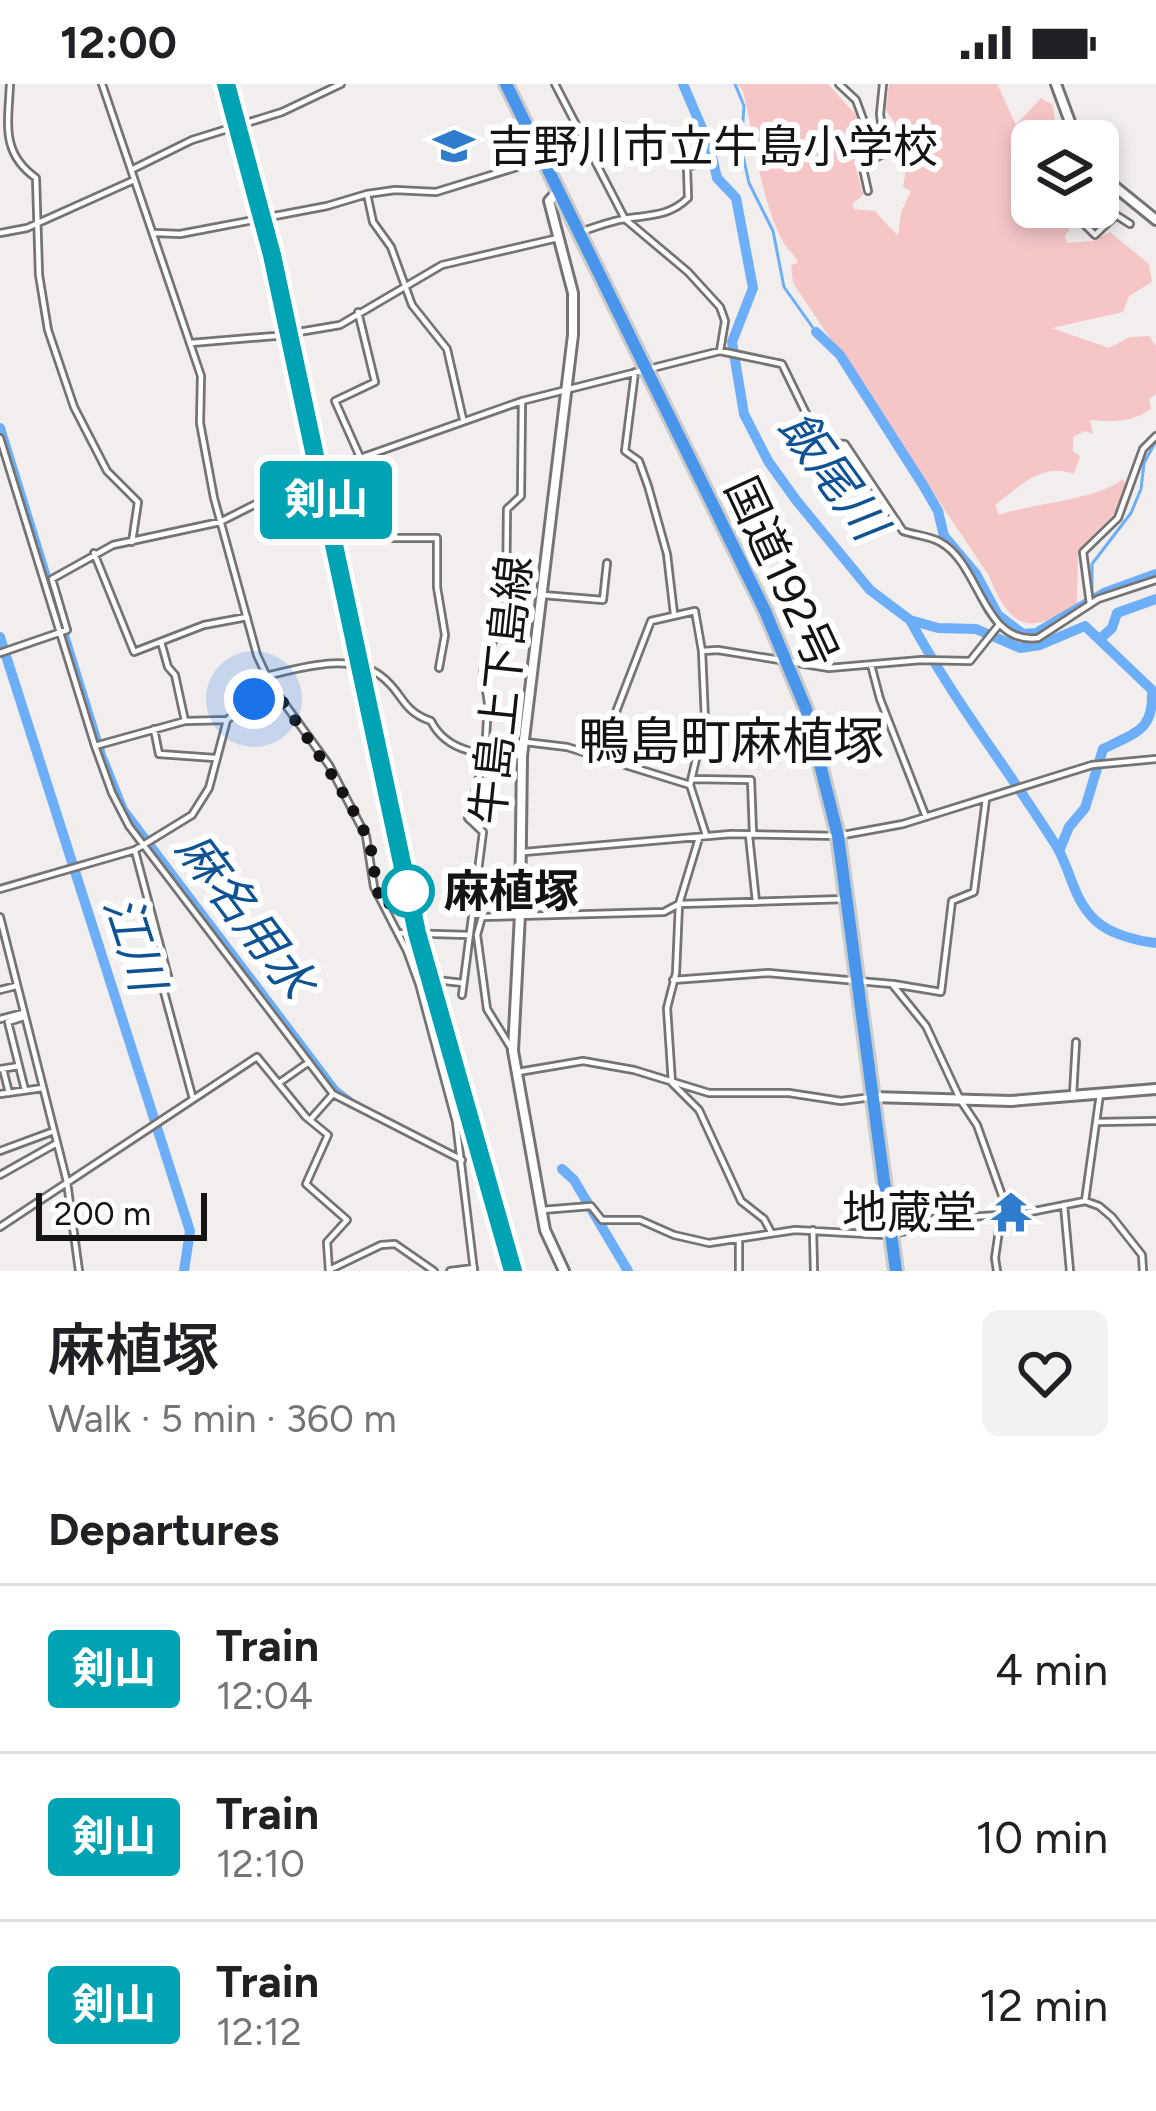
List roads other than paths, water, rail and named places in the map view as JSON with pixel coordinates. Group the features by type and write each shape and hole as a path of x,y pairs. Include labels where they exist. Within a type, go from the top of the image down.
{"highway":[{"name":"国道192号","path":"506,84 580,232 640,371 787,661 812,731 838,836 896,1271"}],"main road":[{"path":"1056,84 1069,120"},
{"name":"牛島上下島線","path":"559,190 549,201 573,293 574,335 522,756 513,1051 545,1230 564,1271"},
{"path":"1119,190 1156,220"},
{"path":"872,1096 961,1101 1156,1089"}],"street":[{"path":"10,84 11,152 23,171 36,178 39,275 48,330 74,407 107,470 138,502 132,542"},
{"path":"103,84 201,376 200,423 220,522 266,676 329,765 367,836 374,886 419,983 450,1096 474,1269 450,1271"},
{"path":"130,170 192,140 300,106 341,84"},
{"path":"554,84 625,219 688,272 720,307 725,321 722,352"},
{"path":"839,84 856,100 878,157 885,153 880,114 883,84"},
{"path":"864,123 860,138 868,191"},
{"path":"154,233 180,234 367,194 436,192 543,159"},
{"path":"580,232 625,219 649,218 680,206 688,198 687,168 698,163"},
{"path":"0,232 38,222 134,180"},
{"path":"367,194 373,222 391,247 412,305 447,349 463,419"},
{"path":"1119,217 1130,224"},
{"path":"191,343 340,325 442,265 558,238"},
{"path":"358,312 375,382 335,401 357,458 368,538 437,538 437,587 445,635 439,668"},
{"path":"62,631 52,579 94,553 220,522 280,489 463,419 722,352 782,364 820,442 845,444 903,531 942,543 972,575 999,625 1014,634 1038,638 1089,602 1156,580"},
{"path":"640,371 625,451 639,461 648,486 667,554 674,614"},
{"path":"462,995 483,832 468,818 485,755 488,703 483,671 506,604 507,508 521,496 522,401"},
{"path":"1089,602 1083,552 1118,518 1143,449 1156,436"},
{"path":"0,438 116,802 142,846 333,1094 461,1156"},
{"path":"94,553 131,650 247,616"},
{"path":"543,595 603,599 607,563"},
{"path":"599,756 651,621 695,610 702,651 704,720 691,782 703,836 688,865 679,904 667,1008 672,1083 699,1110 741,1201 764,1219 771,1232"},
{"path":"702,651 829,668 970,661 999,625"},
{"path":"0,653 62,631"},
{"path":"160,642 175,675 184,721"},
{"path":"266,676 349,664 378,674 413,715 431,721 437,735 460,748 485,755 522,756"},
{"path":"872,665 884,711 926,817"},
{"path":"0,889 142,846 202,805 227,720 271,685"},
{"path":"97,746 184,721 227,720"},
{"path":"154,729 159,754 215,758"},
{"path":"525,742 599,756 691,782 752,780 756,902"},
{"path":"518,853 703,836 838,836 926,817 1095,765 1156,759"},
{"path":"673,980 768,973 941,992 952,901 974,892 986,800"},
{"path":"142,846 168,976 163,988 193,1100"},
{"path":"513,1051 487,1009 477,935 482,917 664,912 679,904 847,899"},
{"path":"0,916 67,1182 79,1271"},
{"path":"398,933 477,935"},
{"path":"0,968 11,965"},
{"path":"448,1024 436,980 464,983"},
{"path":"892,984 926,1026 980,1132 1005,1216 995,1258 998,1271"},
{"path":"0,990 16,986"},
{"path":"0,1019 24,1015"},
{"path":"24,1015 8,1022 25,1091"},
{"path":"14,1046 31,1042"},
{"path":"1073,1095 1076,1042"},
{"path":"0,1227 257,1057 328,1135 306,1184 347,1220 327,1242 328,1271 381,1245 395,1244 434,1271"},
{"path":"518,1072 584,1061 710,1093 789,1093 842,1100 872,1096"},
{"path":"279,1083 309,1062"},
{"path":"9,1093 2,1069 37,1065"},
{"path":"0,1094 43,1088"},
{"path":"310,1120 333,1094"},
{"path":"1085,1201 1100,1094"},
{"path":"1098,1121 1156,1121"},
{"path":"0,1151 54,1131"},
{"path":"0,1175 57,1143"},
{"path":"542,1210 588,1207 602,1220 640,1220 696,1242 813,1230 891,1234 933,1219 1005,1216 1085,1201 1099,1206 1128,1237 1142,1255 1144,1271"},
{"path":"1064,1204 1070,1271"},
{"path":"813,1230 814,1271"},
{"path":"739,1239 739,1271"}],"waterway":[{"name":"飯尾川","path":"683,84 710,147 717,178 736,198 753,288 732,342 744,414 768,461 796,500 870,590 910,620 938,628 976,629 1020,648 1085,626 1152,690 1146,722 1134,734 1103,749 1085,808 1069,827 1059,851"},
{"name":"麻名用水","path":"735,84 744,106 741,147 749,183 773,231 784,287 816,332"},
{"name":"麻名用水","path":"816,332 840,355 938,511 944,536 976,574 998,615 1023,634 1036,633 1104,593 1156,574"},
{"name":"麻名用水","path":"0,428 101,755 123,810 335,1091 352,1104"},
{"path":"1092,599 1092,564 1131,513 1141,489 1144,463 1156,441"},
{"path":"1101,638 1112,628 1117,613 1156,599"},
{"name":"飯尾川","path":"910,620 1057,847 1088,913 1116,933 1156,943"},
{"name":"江川","path":"0,637 190,1231 184,1271"},
{"name":"麻名用水","path":"562,1169 574,1180 628,1271"}],"railway":[{"path":"226,84 263,217 417,933 513,1271"}],"train":[{"name":"剣山","path":"226,84 272,255 417,933 513,1271"}],"place":[{"name":"吉野川市立牛島小学校","path":"454,146"},
{"name":"麻植塚","path":"408,891"},
{"name":"地蔵堂","path":"1011,1212"}],"district":[{"name":"鴨島町麻植塚","path":"731,741"}]}
